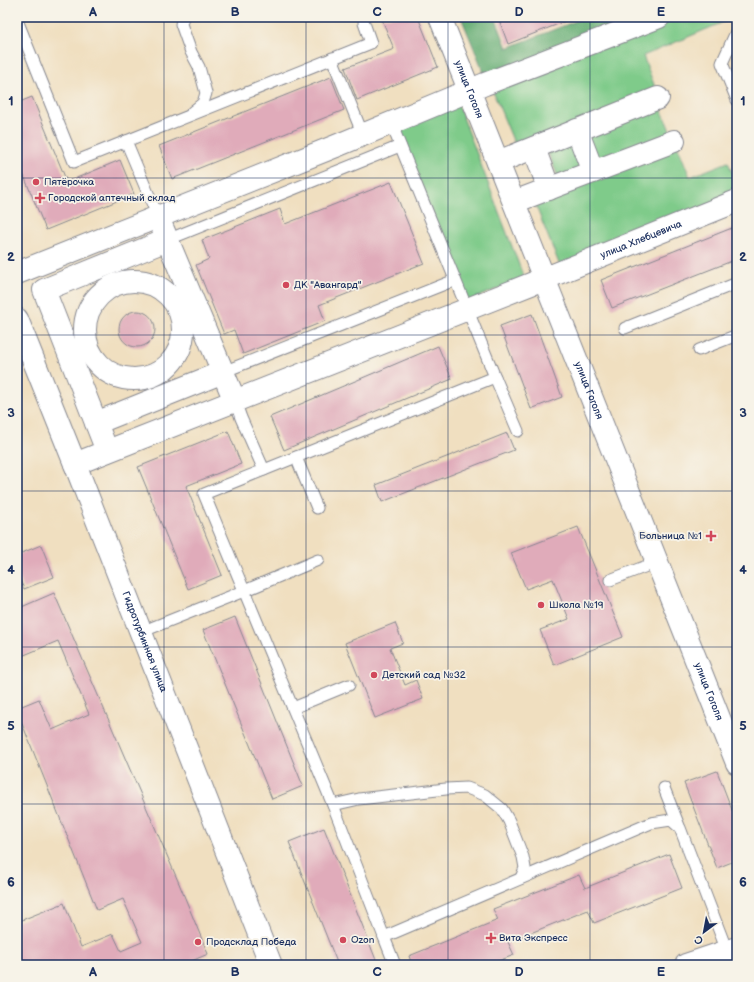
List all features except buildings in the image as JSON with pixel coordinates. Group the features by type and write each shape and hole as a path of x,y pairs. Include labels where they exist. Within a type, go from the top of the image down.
{"street":[{"name":"улица Гоголя","path":"440,17 737,763"},
{"path":"107,451 96,423 80,354 44,290 26,270 470,91 659,17"},
{"path":"498,162 658,98"},
{"path":"577,130 593,172"},
{"path":"514,202 674,140"},
{"path":"534,148 549,189"},
{"name":"улица Хлебцевича","path":"75,464 467,310 737,201"},
{"path":"158,217 167,240 187,308 223,372 235,401"},
{"path":"44,290 167,240"},
{"path":"80,354 86,342 86,318 90,307 99,295 111,286 125,281 140,280 154,284 167,292 176,304 187,308"},
{"path":"80,354 91,354 107,371 118,377 141,379 153,376 164,370 174,360 181,347 184,332 183,317 187,308"},
{"name":"Гидротурбинная улица","path":"17,319 271,965"},
{"path":"96,423 223,372"},
{"path":"686,965 732,949"}],"lane":[{"path":"183,17 181,24 191,52 199,67 206,93 202,102 187,116"},
{"path":"17,20 74,162 371,43 364,23"},
{"path":"737,30 722,63 737,100"},
{"path":"332,58 363,135"},
{"path":"391,123 518,431"},
{"path":"126,141 158,217"},
{"path":"167,240 400,146"},
{"path":"223,372 455,280"},
{"path":"626,328 737,283"},
{"path":"699,350 737,335"},
{"path":"395,965 333,805 204,494 495,377"},
{"path":"235,401 264,470"},
{"path":"296,457 317,508"},
{"path":"141,632 318,560"},
{"path":"610,580 657,562"},
{"path":"293,708 349,685"},
{"path":"333,805 358,799 446,789 467,788 479,792 502,809 509,821 523,857 525,868 521,878"},
{"path":"664,788 732,949"},
{"path":"384,936 651,823 671,820 680,828"}],"green space":[{"path":"461,17 495,17 507,48 586,17 651,17 487,80"},
{"path":"674,17 734,17 643,56 658,95 517,150 491,87"},
{"path":"658,101 673,138 596,168 581,131"},
{"path":"458,104 524,278 468,301 397,129"},
{"path":"576,138 588,167 559,179 547,150"},
{"path":"676,142 690,177 728,162 737,185 737,197 560,266 533,199"}],"place":[{"name":"Пятёрочка","path":"36,182"},
{"name":"Городской аптечный склад","path":"40,198"},
{"name":"ДК \"Авангард\"","path":"286,285"},
{"name":"Больница №1","path":"711,536"},
{"name":"Школа №19","path":"541,605"},
{"name":"Детский сад №32","path":"374,675"},
{"name":"Вита Экспресс","path":"491,938"},
{"name":"Ozon","path":"343,940"},
{"name":"Продсклад Победа","path":"198,942"}]}
